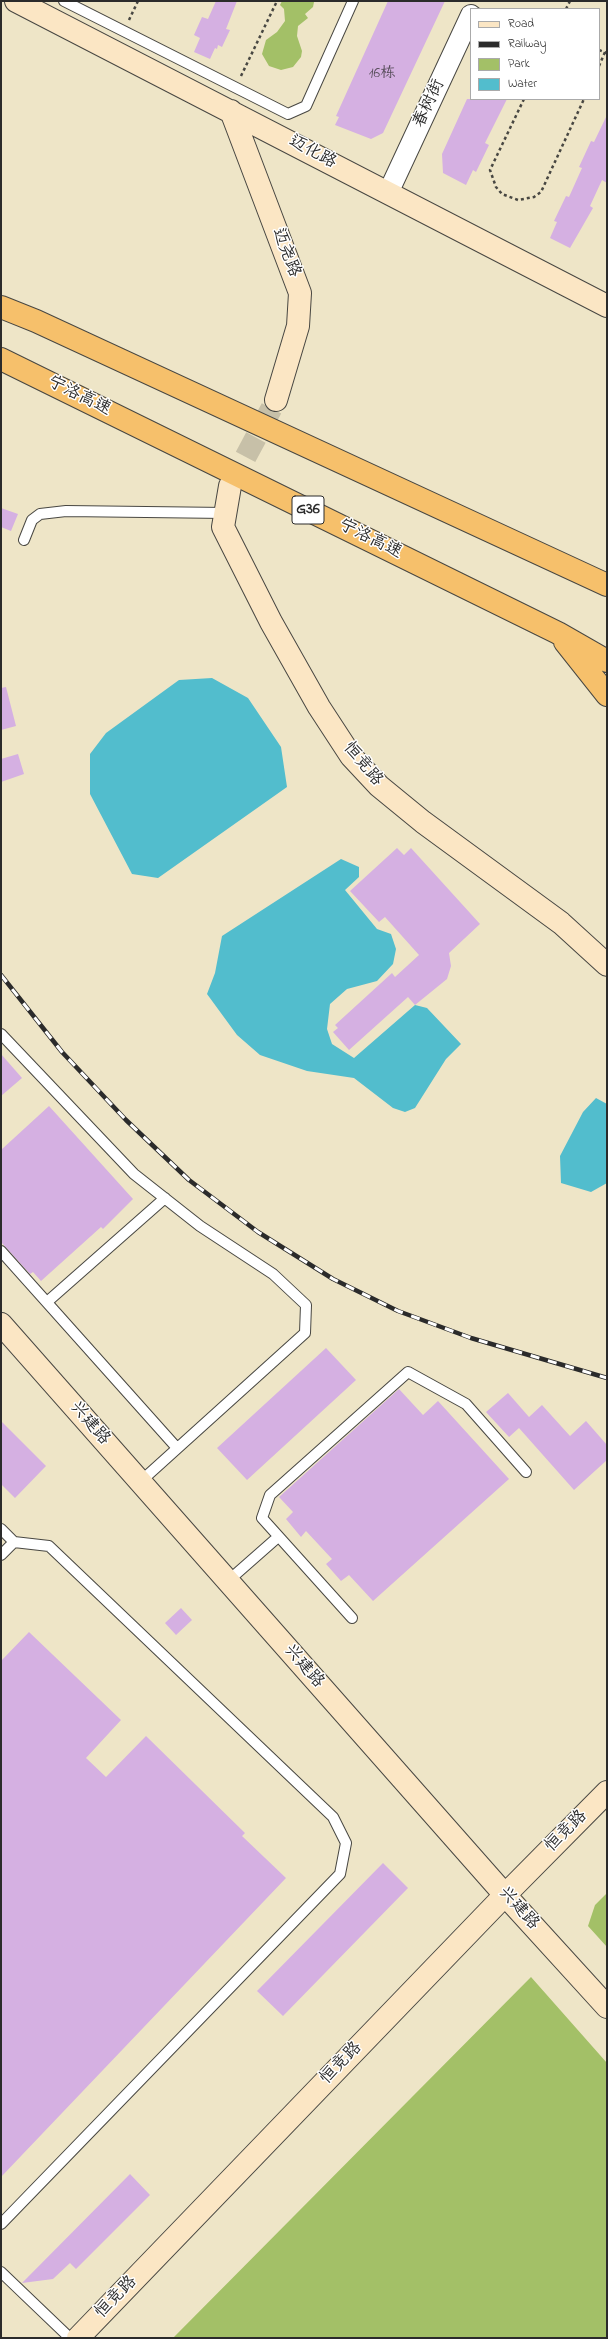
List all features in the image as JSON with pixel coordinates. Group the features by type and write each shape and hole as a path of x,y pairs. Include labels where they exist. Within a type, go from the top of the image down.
{"highway":[{"path":"1,302 36,320 607,585"},
{"path":"1,307 36,320"},
{"name":"宁洛高速","path":"3,360 558,633 607,661"},
{"path":"558,633 607,695"}],"street":[{"name":"迈化路","path":"16,1 231,110 607,306"},
{"name":"春树街","path":"388,193 470,17"},
{"name":"迈尧路","path":"231,110 300,293 298,326 276,400"},
{"name":"恒竞路","path":"230,486 223,527 271,622 319,707 351,756 379,786 423,822 561,923 607,965"},
{"name":"兴建路","path":"1,1324 505,1895 607,2007"},
{"name":"恒竞路","path":"78,2338 505,1895 607,1792"}],"lane":[{"path":"64,1 288,114 306,106 353,1"},
{"path":"24,540 32,520 40,514 66,511 226,513"},
{"path":"1,1034 134,1174 200,1226 273,1274 306,1305 305,1333 140,1482"},
{"path":"47,1302 164,1198"},
{"path":"1,1250 177,1448"},
{"path":"352,1618 262,1518 270,1495 408,1372 466,1404 526,1472"},
{"path":"1,1529 14,1542 49,1546 332,1817 346,1843 340,1874 1,2224"},
{"path":"228,1581 278,1536"},
{"path":"1,1555 14,1542"},
{"path":"1,2272 70,2338"}],"path":[{"path":"124,31 138,1"},
{"path":"236,88 277,1"},
{"path":"600,64 606,53"},
{"path":"524,100 490,170 496,187 502,194 518,200 534,197 540,192 584,100"}],"green space":[{"path":"282,1 314,2 313,7 305,14 308,18 298,26 297,36 302,51 301,57 293,67 281,70 269,66 262,54 266,40 277,32 285,21 284,9 280,5"},
{"path":"607,1893 607,1947 588,1926 595,1905"},
{"path":"531,1977 607,2063 607,2338 173,2338"}],"water":[{"path":"212,678 248,698 281,747 287,787 158,878 132,874 90,794 90,754 106,733 179,680"},
{"path":"341,859 359,867 359,877 345,890 377,929 391,934 396,949 393,964 377,981 347,989 330,1004 327,1029 332,1044 354,1058 415,1005 427,1008 461,1044 446,1059 415,1108 405,1112 393,1108 354,1078 307,1071 260,1055 237,1035 207,994 215,973 222,936"},
{"path":"596,1098 607,1104 607,1183 591,1192 561,1183 560,1156 583,1112"}],"building":[{"path":"216,1 237,1 226,29 230,30 222,47 218,45 217,49 215,48 210,59 194,52 200,38 194,35 202,17 208,19"},
{"path":"388,1 445,1 383,133 371,139 335,125 339,117 336,116"},
{"path":"467,99 506,100 485,143 489,145 476,172 473,170 466,185 443,173 442,154"},
{"path":"607,115 607,183 602,180 590,206 593,208 570,248 550,238 557,222 554,221 566,196 569,197 582,168 579,167 591,141 594,142"},
{"path":"1,508 18,514 11,531 1,527"},
{"path":"6,687 16,726 1,730 1,688"},
{"path":"18,754 24,774 1,782 1,759"},
{"path":"397,848 404,855 411,848 480,924 449,953 451,966 447,979 415,1005 408,997 349,1050 333,1032 338,1028 335,1025 392,973 395,977 419,955 385,917 379,922 350,891"},
{"path":"1,1054 22,1078 1,1096"},
{"path":"49,1106 133,1199 103,1229 101,1227 41,1281 33,1272 30,1274 1,1242 1,1150"},
{"path":"326,1348 356,1380 247,1480 217,1448"},
{"path":"399,1389 423,1415 438,1401 509,1479 373,1601 349,1575 341,1581 326,1564 332,1559 306,1531 301,1537 286,1519 293,1512 279,1497"},
{"path":"508,1393 529,1417 542,1405 570,1436 586,1421 607,1445 607,1460 574,1490 519,1428 509,1437 486,1412"},
{"path":"1,1421 46,1466 15,1498 1,1484"},
{"path":"181,1608 192,1620 176,1635 165,1623"},
{"path":"29,1632 121,1720 86,1758 106,1777 146,1736 245,1833 242,1836 286,1878 1,2177 1,1661"},
{"path":"383,1863 408,1888 283,2016 257,1991"},
{"path":"130,2174 150,2195 76,2269 70,2263 53,2279 22,2283"}],"tunnel":[{"path":"230,486 276,400"}],"railway":[{"path":"1,975 62,1052 126,1120 189,1180 258,1232 333,1279 398,1311 471,1338 607,1378"}]}
